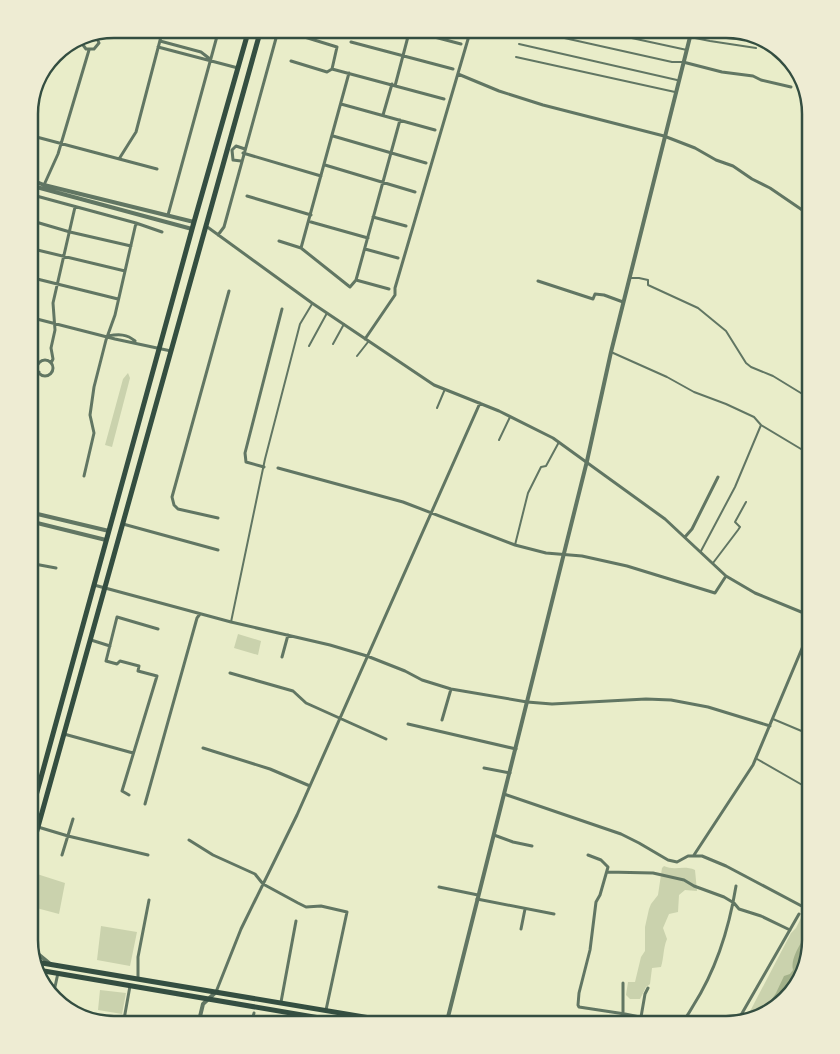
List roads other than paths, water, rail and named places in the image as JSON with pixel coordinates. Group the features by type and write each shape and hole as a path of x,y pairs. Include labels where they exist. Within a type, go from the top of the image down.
{"main road":[{"path":"38,781 246,38"},
{"path":"38,827 206,226 230,150 259,38"},
{"path":"41,963 360,1016"},
{"path":"44,972 308,1016"}],"street":[{"path":"119,159 136,132 161,38"},
{"path":"168,215 217,38"},
{"path":"218,234 224,227 276,38"},
{"path":"308,38 337,47 332,69"},
{"path":"383,115 408,38"},
{"path":"439,38 461,44"},
{"path":"367,340 395,295 395,288 468,38"},
{"path":"448,1016 510,773 587,461 629,278 690,38"},
{"path":"88,50 94,49 98,45 98,39"},
{"path":"160,41 201,52 211,60"},
{"path":"351,42 453,69"},
{"path":"83,45 88,50"},
{"path":"158,47 238,68"},
{"path":"44,185 61,145 88,50"},
{"path":"291,61 326,72 332,69 349,73 444,99"},
{"path":"684,62 722,72 754,76 761,80 791,87"},
{"path":"301,248 349,73"},
{"path":"458,74 500,91 543,105 664,136 695,148 716,160 733,166 802,210"},
{"path":"341,104 435,130"},
{"path":"279,241 301,248 350,287 356,280 400,120"},
{"path":"333,136 426,163"},
{"path":"38,138 157,169"},
{"path":"241,161 233,160 230,150 236,146 245,149"},
{"path":"243,154 321,176"},
{"path":"324,165 415,192"},
{"path":"38,183 194,222"},
{"path":"38,187 192,229"},
{"path":"38,196 162,232"},
{"path":"247,196 310,215"},
{"path":"51,364 47,361 41,362 38,368 39,372 45,376 50,374 53,368 51,364 53,360 51,348 55,330 53,303 76,207"},
{"path":"373,217 406,226"},
{"path":"311,222 368,238"},
{"path":"38,223 131,246"},
{"path":"84,476 94,434 90,422 91,404 136,223"},
{"path":"206,226 312,303 434,385 511,416 559,442 665,519 726,576 755,593 802,612"},
{"path":"365,249 398,258"},
{"path":"38,251 125,272"},
{"path":"38,279 118,299"},
{"path":"356,280 389,289"},
{"path":"538,281 593,299 595,294 624,302"},
{"path":"218,518 178,508 174,505 172,497 229,291"},
{"path":"264,467 246,462 245,453 282,309"},
{"path":"38,319 108,336 125,335 135,342 171,351"},
{"path":"200,1016 203,1004 216,992 241,929 310,786 480,403"},
{"path":"278,468 382,495 433,512 515,545 546,553 582,556 627,566 715,593 726,576"},
{"path":"685,537 692,529 718,477"},
{"path":"38,514 109,531"},
{"path":"38,523 106,540"},
{"path":"123,524 218,550"},
{"path":"38,565 56,568"},
{"path":"94,585 231,622 330,645 367,656 422,680 451,689 527,702 552,704 646,698 671,700 708,707 770,726"},
{"path":"145,804 197,618 200,614"},
{"path":"129,795 122,791 157,676 138,671 139,666 120,661 117,664 106,661 117,617 158,629"},
{"path":"282,657 288,635"},
{"path":"91,640 110,646"},
{"path":"694,856 744,781 756,759 802,649"},
{"path":"230,673 293,691 306,704 386,739"},
{"path":"442,720 451,689"},
{"path":"408,724 516,748"},
{"path":"64,734 133,753"},
{"path":"203,748 270,769 310,786"},
{"path":"484,768 510,773"},
{"path":"504,794 621,834 668,860 676,862 688,856 702,856 726,866 802,906"},
{"path":"62,855 73,819"},
{"path":"38,827 148,855"},
{"path":"494,835 512,842 532,846"},
{"path":"189,840 213,855 255,874 263,884 306,907 321,906 347,912 326,1010"},
{"path":"588,855 605,863 608,867 600,895 596,902 590,950 579,993 578,1005 579,1007 634,1016"},
{"path":"607,872 653,873 684,880 734,902 739,909 761,916 790,930"},
{"path":"685,1016 698,998 715,966 734,902 736,886"},
{"path":"439,887 554,914"},
{"path":"138,979 138,957 149,900"},
{"path":"521,929 525,908"},
{"path":"743,1014 757,986 800,914"},
{"path":"281,1003 296,920"},
{"path":"39,955 51,965"},
{"path":"55,988 58,973"},
{"path":"623,983 624,1014"},
{"path":"125,1016 130,986"},
{"path":"642,1016 645,994 648,988"}],"lane":[{"path":"564,38 672,62 684,62"},
{"path":"632,38 687,50"},
{"path":"696,38 756,48"},
{"path":"519,44 679,80"},
{"path":"516,57 676,92"},
{"path":"629,278 648,280 648,285 698,308 726,331 746,363 773,376 802,394"},
{"path":"231,622 264,467 300,324 312,303"},
{"path":"309,346 328,313"},
{"path":"332,344 344,324"},
{"path":"357,356 367,340"},
{"path":"611,352 667,377 694,392 726,404 754,418 761,425 802,450"},
{"path":"437,408 445,390"},
{"path":"499,440 511,416"},
{"path":"701,551 735,487 761,425"},
{"path":"515,545 528,493 541,467 546,466 559,442"},
{"path":"713,563 740,527 735,522 746,502"},
{"path":"773,719 802,731"},
{"path":"756,759 802,785"}]}
